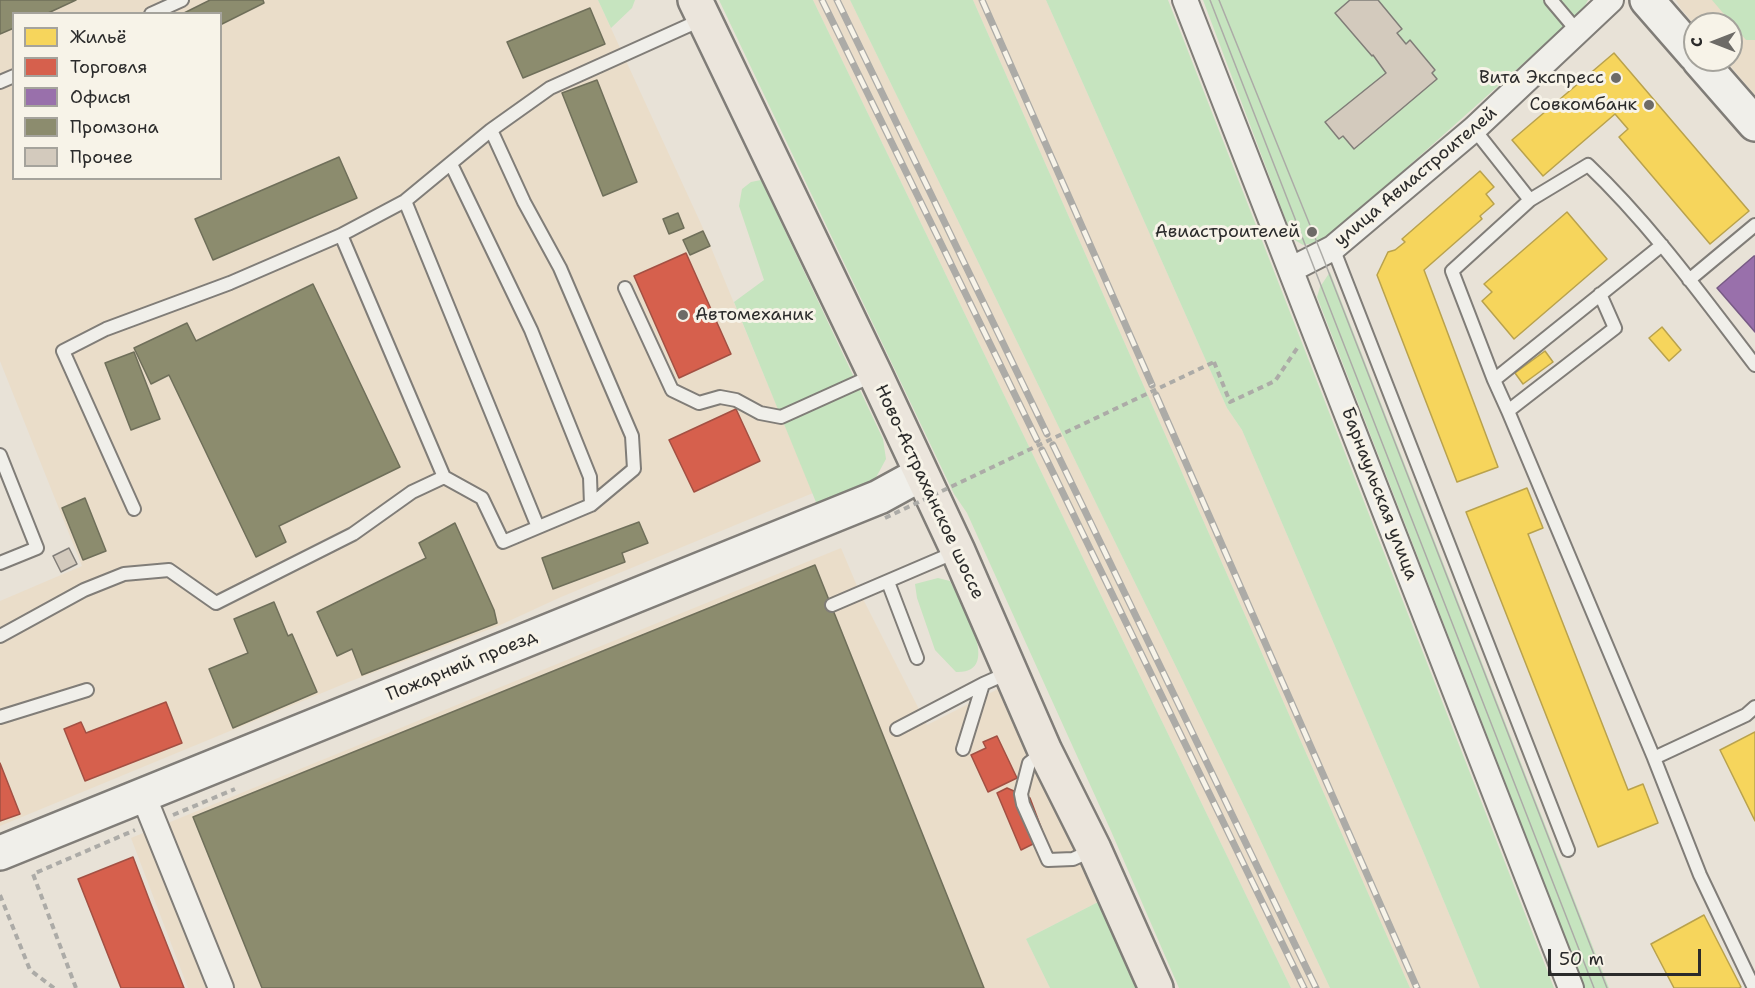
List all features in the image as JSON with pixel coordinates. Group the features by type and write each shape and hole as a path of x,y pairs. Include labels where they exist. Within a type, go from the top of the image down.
{"main road":[{"name":"Ново-Астраханское шоссе","path":"699,9 958,551 997,678 1045,751 1094,849 1156,988"}],"street":[{"name":"Барнаульская улица","path":"1185,0 1571,988"},
{"name":"улица Авиастроителей","path":"1292,269 1333,248 1474,129 1611,0"},
{"path":"1647,0 1683,41"},
{"path":"1710,72 1755,124"},
{"name":"Пожарный проезд","path":"0,853 148,809 879,497 921,474"},
{"path":"148,809 220,988"}],"lane":[{"path":"155,12 182,0"},
{"path":"1551,0 1578,32"},
{"path":"134,508 63,351 106,329 230,283 341,235 405,201 491,130 550,88 699,9"},
{"path":"1474,129 1530,200"},
{"path":"341,235 444,477 482,498 503,542 591,504 634,469 632,436 560,268 524,202 491,130"},
{"path":"451,164 531,330 590,477 591,504"},
{"path":"1754,988 1700,875 1654,758 1494,380 1452,271 1530,200 1588,165 1616,191 1662,244 1755,365"},
{"path":"405,201 538,527"},
{"path":"1689,280 1755,225"},
{"path":"1494,380 1662,244"},
{"path":"1333,248 1568,850"},
{"path":"625,288 672,390 699,403 720,397 736,400 760,412 781,417 875,374"},
{"path":"1508,411 1615,328 1600,294"},
{"path":"0,455 37,548 0,563"},
{"path":"0,636 84,590 124,574 169,570 216,603 353,534 412,492 444,477"},
{"path":"832,605 958,551"},
{"path":"888,582 917,658"},
{"path":"897,729 997,678"},
{"path":"963,749 997,678"},
{"path":"0,717 87,690"},
{"path":"1654,758 1746,715 1755,707"},
{"path":"1045,751 1029,763 1021,794 1023,804 1048,860 1073,859 1094,849"}],"path":[{"path":"874,522 1214,362 1230,402 1275,381 1299,346"},
{"path":"76,988 33,874 148,809 241,786"},
{"path":"0,895 30,970 54,988"}],"shaded area":[{"path":"0,0 598,0 702,226 813,493 561,597 498,626 351,681 0,826 0,601 82,566 0,361"},
{"path":"813,0 850,0 1249,816 1330,988 1291,988"},
{"path":"973,0 1046,0 1227,408 1242,430 1480,988 1410,988"},
{"path":"1676,0 1755,0 1755,95 1735,72 1743,72 1743,12 1684,12"},
{"path":"841,548 860,593 927,725 998,689 1100,901 1026,939 1050,988 188,988 131,838"}],"green space":[{"path":"598,0 635,0 632,8 611,28"},
{"path":"719,0 813,0 1291,988 1179,988 1111,831 967,513 954,494"},
{"path":"850,0 973,0 1410,988 1330,988 1249,816"},
{"path":"1046,0 1168,0 1554,988 1480,988 1242,430 1227,408"},
{"path":"1203,0 1588,0 1582,11 1329,237 1303,245 1293,239"},
{"path":"1712,0 1755,0 1755,40 1746,40 1743,36 1743,12 1722,12"},
{"path":"761,180 883,439 886,459 873,483 820,512 734,302 764,280 739,206 742,189 751,182"},
{"path":"1330,272 1609,988 1585,988 1317,297 1320,287"},
{"path":"938,578 950,581 975,635 978,650 977,662 970,670 956,672 935,650 917,598 915,584"},
{"path":"1100,901 1138,988 1050,988 1026,939"}],"building: Жильё":[{"path":"1614,53 1749,211 1710,244 1619,137 1628,129 1615,114 1543,176 1512,140"},
{"path":"1480,171 1494,187 1486,194 1494,204 1480,216 1482,219 1424,270 1498,467 1457,482 1377,275 1388,252 1395,250 1405,242 1402,239"},
{"path":"1567,212 1607,259 1514,339 1482,301 1492,292 1484,284"},
{"path":"1662,327 1681,350 1669,361 1649,338"},
{"path":"1545,351 1553,362 1523,384 1515,373"},
{"path":"1527,488 1543,528 1528,534 1628,790 1643,784 1658,823 1598,847 1466,512"},
{"path":"1755,732 1755,821 1720,750"},
{"path":"1704,915 1741,987 1739,988 1674,988 1651,944"}],"building: Торговля":[{"name":"Автомеханик","path":"686,253 731,354 679,378 634,276"},
{"path":"736,409 760,461 694,492 669,440"},
{"path":"166,702 182,743 85,781 64,729 81,722 86,733"},
{"path":"997,736 1017,778 988,792 971,755 986,748 983,742"},
{"path":"0,763 20,814 0,821"},
{"path":"1007,788 1030,798 1045,838 1021,850 997,793"},
{"path":"133,857 184,988 121,988 78,879"}],"building: Офисы":[{"path":"1755,256 1755,332 1717,288"}],"building: Промзона":[{"path":"0,0 76,0 50,12 12,12 12,29 0,34"},
{"path":"210,0 263,0 264,3 222,24 222,12 186,12"},
{"path":"590,8 605,44 523,78 507,42"},
{"path":"597,80 637,182 603,196 562,93"},
{"path":"339,157 357,198 213,260 195,219"},
{"path":"678,213 684,228 669,234 663,219"},
{"path":"703,231 710,246 690,255 683,240"},
{"path":"313,284 400,467 279,526 286,542 256,557 169,375 151,384 134,348 187,323 196,341"},
{"path":"134,352 160,419 131,430 105,363"},
{"path":"85,498 106,551 83,560 62,508"},
{"path":"639,522 648,543 622,553 625,562 553,589 542,558"},
{"path":"455,523 494,610 497,623 362,675 352,649 337,656 317,612 426,558 419,543"},
{"path":"815,565 984,988 262,988 193,817"},
{"path":"274,602 288,636 292,634 317,692 233,728 209,669 248,653 234,619"}],"building: Прочее":[{"path":"1350,0 1378,0 1402,29 1397,33 1406,44 1410,40 1435,70 1432,73 1437,79 1354,149 1343,136 1339,139 1325,122 1386,73 1335,13"},
{"path":"69,548 77,564 61,572 53,556"}],"tram line":[{"path":"1210,0 1594,988"},
{"path":"1219,0 1322,255 1607,988"}],"railway":[{"path":"822,0 1037,440"},
{"path":"837,0 1047,434"},
{"path":"982,0 1152,385"},
{"path":"1156,395 1417,988"},
{"path":"1053,445 1316,988"},
{"path":"1042,450 1304,988"}],"place":[{"name":"Вита Экспресс","path":"1616,78"},
{"name":"Совкомбанк","path":"1649,105"},
{"name":"Авиастроителей","path":"1312,232"},
{"name":"Автомеханик","path":"683,315"}]}
